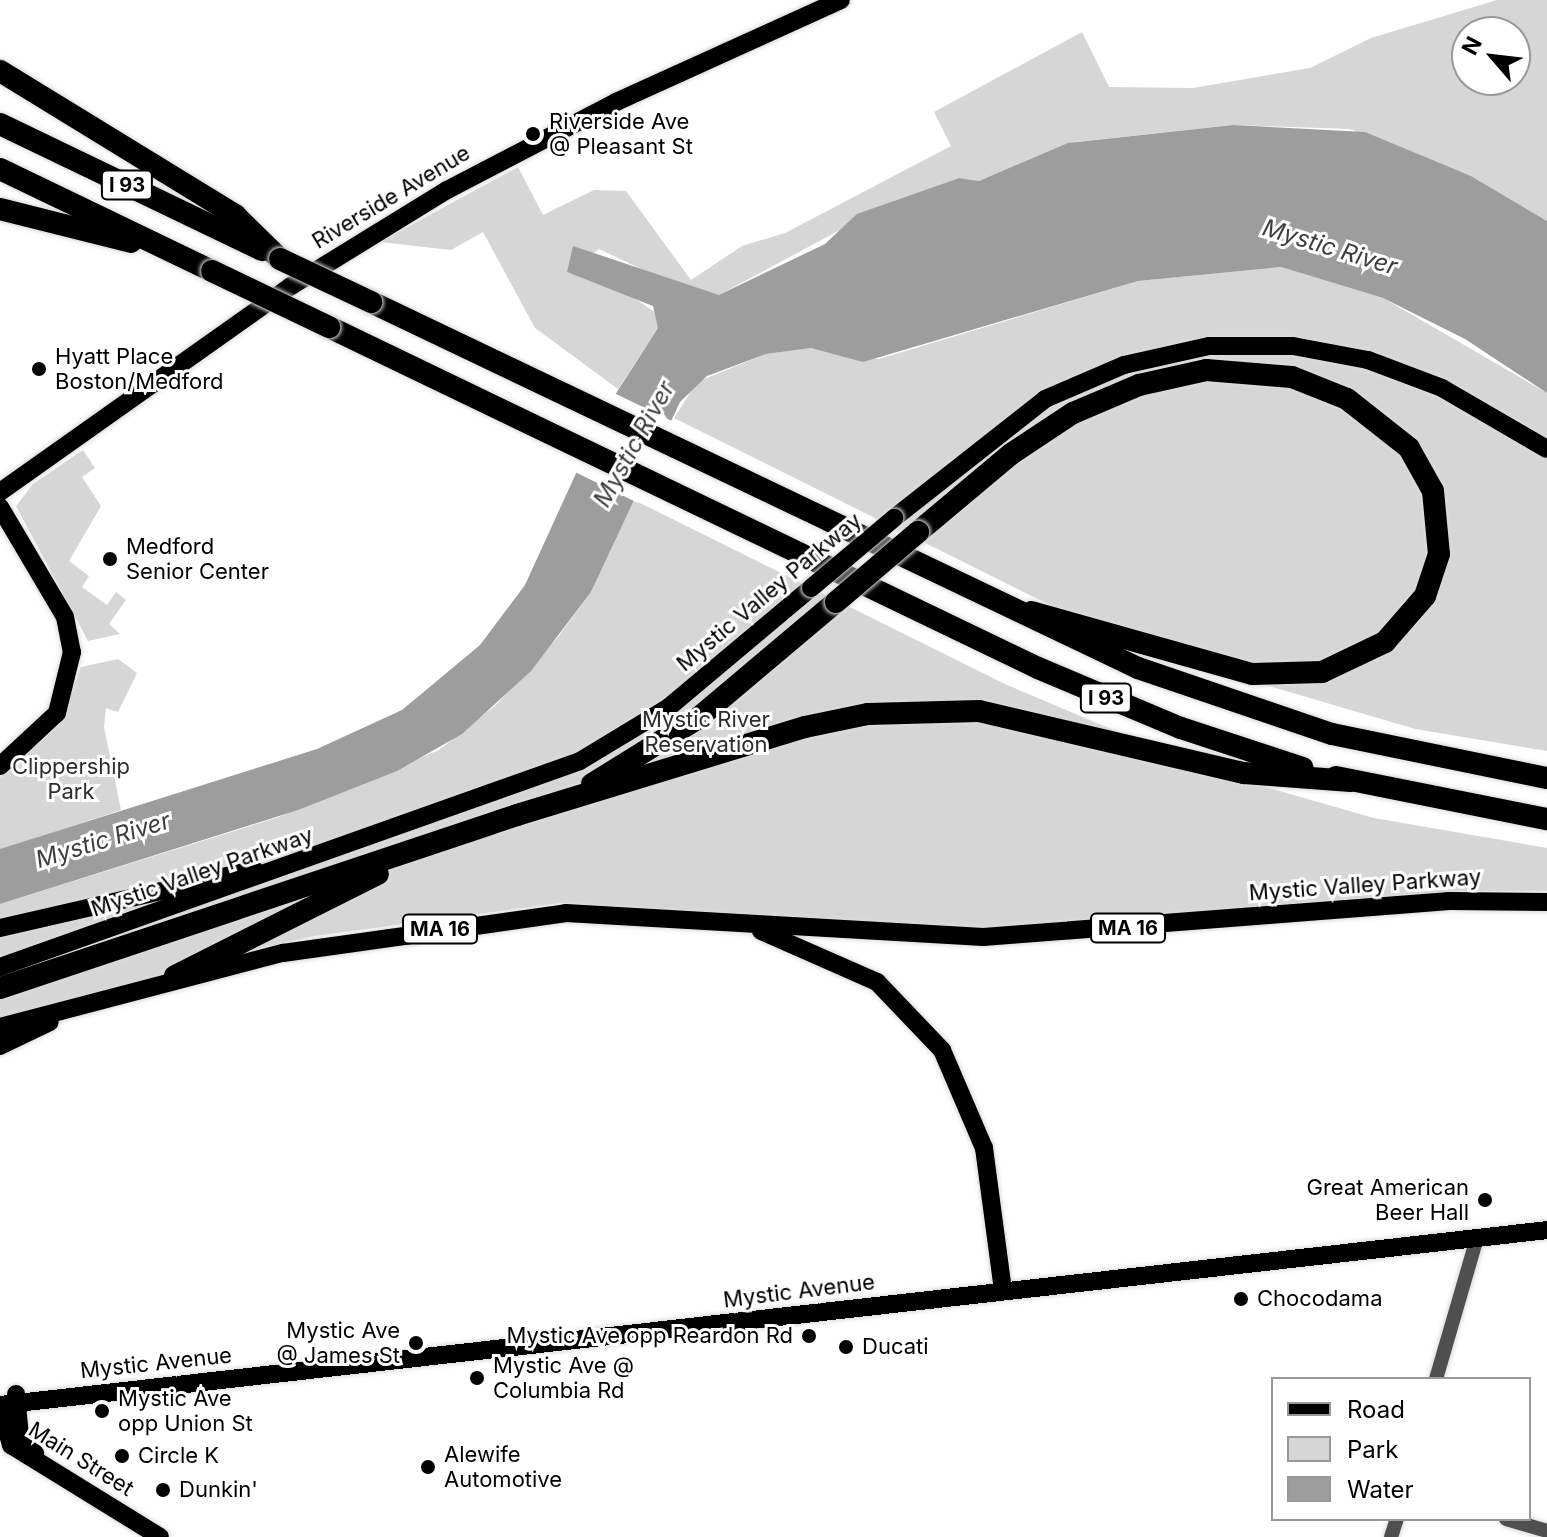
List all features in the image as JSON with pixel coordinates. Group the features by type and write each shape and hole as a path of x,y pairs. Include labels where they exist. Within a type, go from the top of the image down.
{"highway":[{"path":"0,71 235,215 259,244"},
{"name":"I 93","path":"0,124 259,244 280,259 1004,607 1138,668 1283,720 1431,758 1547,778"},
{"name":"I 93","path":"0,169 1096,694 1351,781 1547,819"},
{"path":"0,209 169,250"},
{"path":"517,815 653,750 836,602 1011,454 1073,413 1139,385 1206,370 1292,377 1372,414 1409,448 1439,513 1434,576 1415,612 1367,655 1322,672 1252,674 1077,620 1004,607"},
{"path":"0,988 517,815 805,727 896,711 1033,719 1244,773 1351,781"},
{"path":"175,976 447,839"}],"main road":[{"name":"Riverside Avenue","path":"0,492 291,286 447,190 616,102 841,0"},
{"name":"Mystic Valley Parkway","path":"0,967 316,858 600,751 681,697 894,518 1045,399 1124,365 1209,346 1293,346 1368,360 1442,388 1547,449"},
{"path":"0,507 65,617 72,652 57,713 0,766"},
{"path":"0,928 316,858"},
{"name":"Mystic Valley Parkway","path":"0,1027 175,976 322,945 528,917 708,918 878,935 1010,936 1450,901 1547,902"},
{"path":"708,918 840,961 886,989 932,1036 978,1126 1003,1290"},
{"path":"0,1046 95,1000"},
{"name":"Mystic Avenue","path":"5,1400 57,1398 1547,1230"},
{"path":"5,1400 22,1440 69,1479"},
{"name":"Main Street","path":"5,1400 4,1434 24,1454 160,1537"},
{"path":"0,1441 24,1454"}],"street":[{"path":"1437,1377 1477,1238"},
{"path":"1513,1521 1547,1531"}],"green space":[{"path":"1497,0 1547,0 1547,221 1471,176 1350,129 1233,125 1075,142 979,181 959,178 894,201 719,295 679,287 599,249 567,272 621,289 659,315 658,328 618,389 535,328 483,232 451,250 380,242 518,167 543,215 594,190 626,191 691,280 742,246 785,233 951,146 934,112 1082,32 1109,87 1193,88 1310,68 1371,38"},
{"path":"1281,267 1383,298 1547,393 1547,751 1415,729 1130,645 674,418 697,382 766,354 811,348 879,359 1138,281"},
{"path":"83,450 95,468 82,477 101,506 69,561 89,576 82,587 107,605 116,592 126,600 109,624 120,634 88,641 16,506 33,484"},
{"name":"Mystic River Reservation","path":"634,500 1005,684 1210,771 1374,818 1547,848 1547,891 1455,891 970,929 561,903 315,936 224,956 0,1037 0,904 279,817 439,750 497,704 558,637 591,592"},
{"name":"Clippership Park","path":"118,659 137,673 118,712 106,708 104,727 121,810 0,850 0,777 59,725 81,667"}],"water":[{"name":"Mystic River","path":"1233,125 1365,132 1471,176 1547,221 1547,393 1465,339 1383,298 1281,267 1138,281 863,362 811,348 766,354 707,376 680,402 591,592 531,671 462,734 397,771 298,810 0,904 0,849 317,749 402,710 480,645 525,585 604,412 658,328 653,306 567,272 573,246 719,295 825,244 857,214 959,178 979,181 1068,143"}],"pier":[{"path":"612,392 676,423 638,503 573,471"}],"place":[{"name":"Riverside Ave @ Pleasant St","path":"533,134"},
{"name":"Hyatt Place Boston/Medford","path":"39,369"},
{"name":"Medford Senior Center","path":"110,559"},
{"name":"Great American Beer Hall","path":"1485,1200"},
{"name":"Chocodama","path":"1241,1299"},
{"name":"Mystic Ave opp Reardon Rd","path":"809,1336"},
{"name":"Mystic Ave @ James St","path":"416,1343"},
{"name":"Ducati","path":"846,1347"},
{"name":"Mystic Ave @ Columbia Rd","path":"477,1378"},
{"name":"Mystic Ave opp Union St","path":"102,1411"},
{"name":"Circle K","path":"122,1456"},
{"name":"Alewife Automotive","path":"428,1467"},
{"name":"Dunkin'","path":"163,1490"}]}
